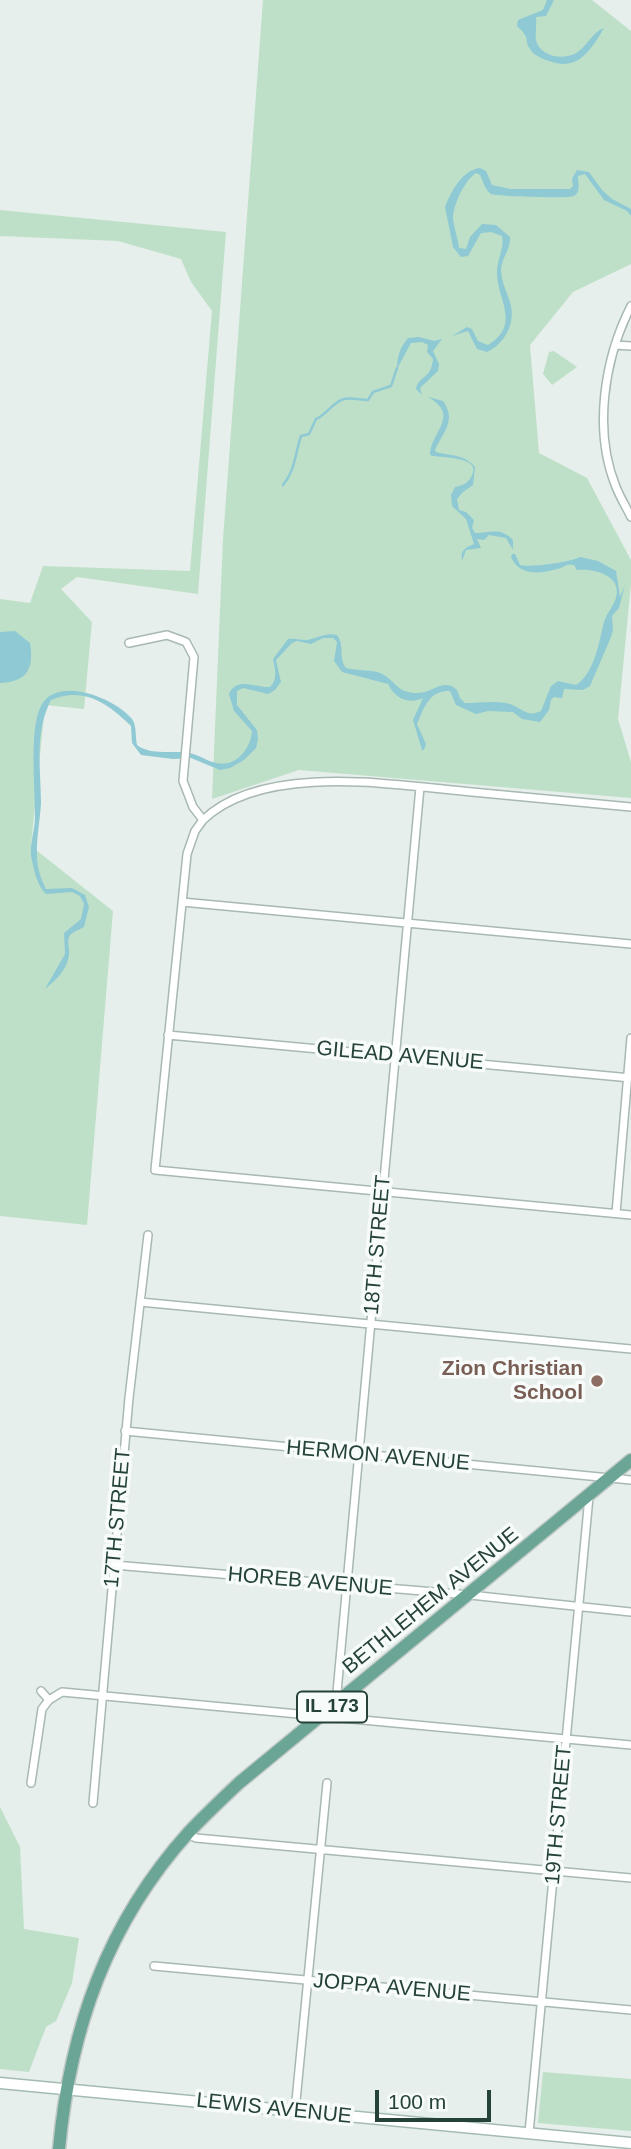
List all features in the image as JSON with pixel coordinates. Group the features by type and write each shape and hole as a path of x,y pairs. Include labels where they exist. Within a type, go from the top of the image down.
{"main road":[{"name":"BETHLEHEM AVENUE","path":"65,2088 74,2046 98,1975 131,1911 159,1868 188,1834 239,1783 631,1460"},
{"name":"LEWIS AVENUE","path":"0,2082 631,2143"},
{"name":"IL 173","path":"58,2149 65,2088"}],"street":[{"path":"631,306 615,345 606,387 604,425 615,485 628,503 631,517"},
{"path":"615,345 631,346"},
{"path":"129,643 167,635 186,642 194,657 183,781 193,807 203,820"},
{"path":"631,807 325,781 277,786 225,803 203,820 189,844 155,1170 631,1215"},
{"name":"18TH STREET","path":"335,1703 420,787"},
{"path":"182,901 631,944"},
{"name":"GILEAD AVENUE","path":"168,1035 629,1078"},
{"path":"616,1213 631,1038"},
{"name":"17TH STREET","path":"93,1803 125,1431 148,1235"},
{"path":"140,1302 631,1349"},
{"name":"HERMON AVENUE","path":"125,1431 631,1480"},
{"name":"19TH STREET","path":"529,2133 589,1496"},
{"name":"HOREB AVENUE","path":"114,1565 470,1595 631,1612"},
{"path":"41,1691 49,1700"},
{"path":"31,1783 38,1720 49,1700 62,1692 631,1745"},
{"path":"295,2111 327,1783"},
{"path":"188,1834 196,1838 631,1878"},
{"name":"JOPPA AVENUE","path":"154,1966 631,2010"}],"green space":[{"path":"263,0 592,0 631,31 631,264 573,292 530,345 539,453 587,478 631,560 618,719 631,762 631,798 299,770 212,799 223,539"},
{"path":"0,210 226,232 198,594 77,577 61,589 92,622 84,709 45,705 31,846 113,911 87,1225 0,1216 0,599 30,603 43,566 190,571 212,311 191,282 181,259 118,241 0,236"},
{"path":"554,351 577,367 552,385 543,374 549,352"},
{"path":"0,1807 20,1847 24,1929 79,1938 72,1983 56,2021 46,2027 29,2072 0,2069"},
{"path":"543,2072 631,2079 631,2131 538,2123"}],"water":[{"path":"547,0 554,0 546,16 536,17 536,40 548,54 561,57 574,54 604,28 589,51 576,61 559,64 538,56 531,51 526,37 517,26 518,20 543,10"},
{"path":"480,168 486,171 492,185 510,189 570,189 577,170 589,172 612,199 631,209 631,216 627,211 604,200 585,174 578,176 579,188 574,196 559,197 491,194 476,173 460,194 453,213 459,248 466,249 470,237 482,224 496,225 510,237 501,269 511,306 510,327 503,339 487,352 477,349 468,331 452,336 467,327 472,329 478,341 488,345 503,329 506,321 497,274 502,236 491,232 481,233 468,256 461,257 453,247 445,207 463,177"},
{"path":"419,337 434,341 442,339 433,351 439,364 438,371 420,388 422,395 416,389 432,366 433,359 427,352 428,345 422,342 411,343 397,369 405,341"},
{"path":"428,397 443,401 449,415 436,452 462,458 475,467 473,485 457,499 459,510 466,512 474,520 472,528 475,533 504,533 513,540 513,550 506,538 489,535 484,540 477,539 481,548 466,550 462,561 464,550 474,544 466,519 452,506 451,495 455,487 470,479 472,465 459,459 430,455 443,417 438,404"},
{"path":"515,554 520,565 525,566 560,563 580,557 598,561 616,571 620,597 625,585 619,608 612,616 611,637 590,686 583,690 564,689 562,698 554,697 551,700 549,710 540,722 522,719 513,712 488,711 476,714 456,705 450,691 443,691 428,701 417,724 426,744 422,750 413,720 423,698 412,701 402,699 388,684 342,672 334,661 337,642 333,638 323,638 311,644 297,641 292,643 276,660 281,682 268,694 243,688 237,691 237,705 257,730 258,739 256,748 244,760 230,768 220,770 191,758 141,755 132,743 131,726 105,704 75,695 51,700 40,738 38,865 46,889 72,888 85,895 89,907 84,927 69,937 66,965 45,989 65,954 64,933 81,919 84,904 80,896 72,892 46,894 34,871 31,845 35,817 34,739 39,709 45,700 65,691 90,694 115,705 132,719 137,745 143,748 156,752 190,753 216,763 230,763 241,756 249,744 252,731 234,711 229,694 232,689 242,684 270,687 275,677 273,659 288,639 307,640 333,634 337,635 341,643 342,660 346,668 380,673 411,693 422,693 447,685 457,690 465,703 505,703 528,713 536,713 541,711 551,686 558,681 576,685 587,674 605,619 615,601 616,585 607,575 592,570 577,570 574,565 531,572 519,568 511,557"},
{"path":"15,631 30,643 30,666 17,680 0,683 0,632"}],"waterway":[{"path":"283,485 292,468 301,436 309,434 316,419 344,399 368,400 373,392 391,386 397,368"}],"place":[{"name":"Zion Christian School","path":"597,1381"}]}
